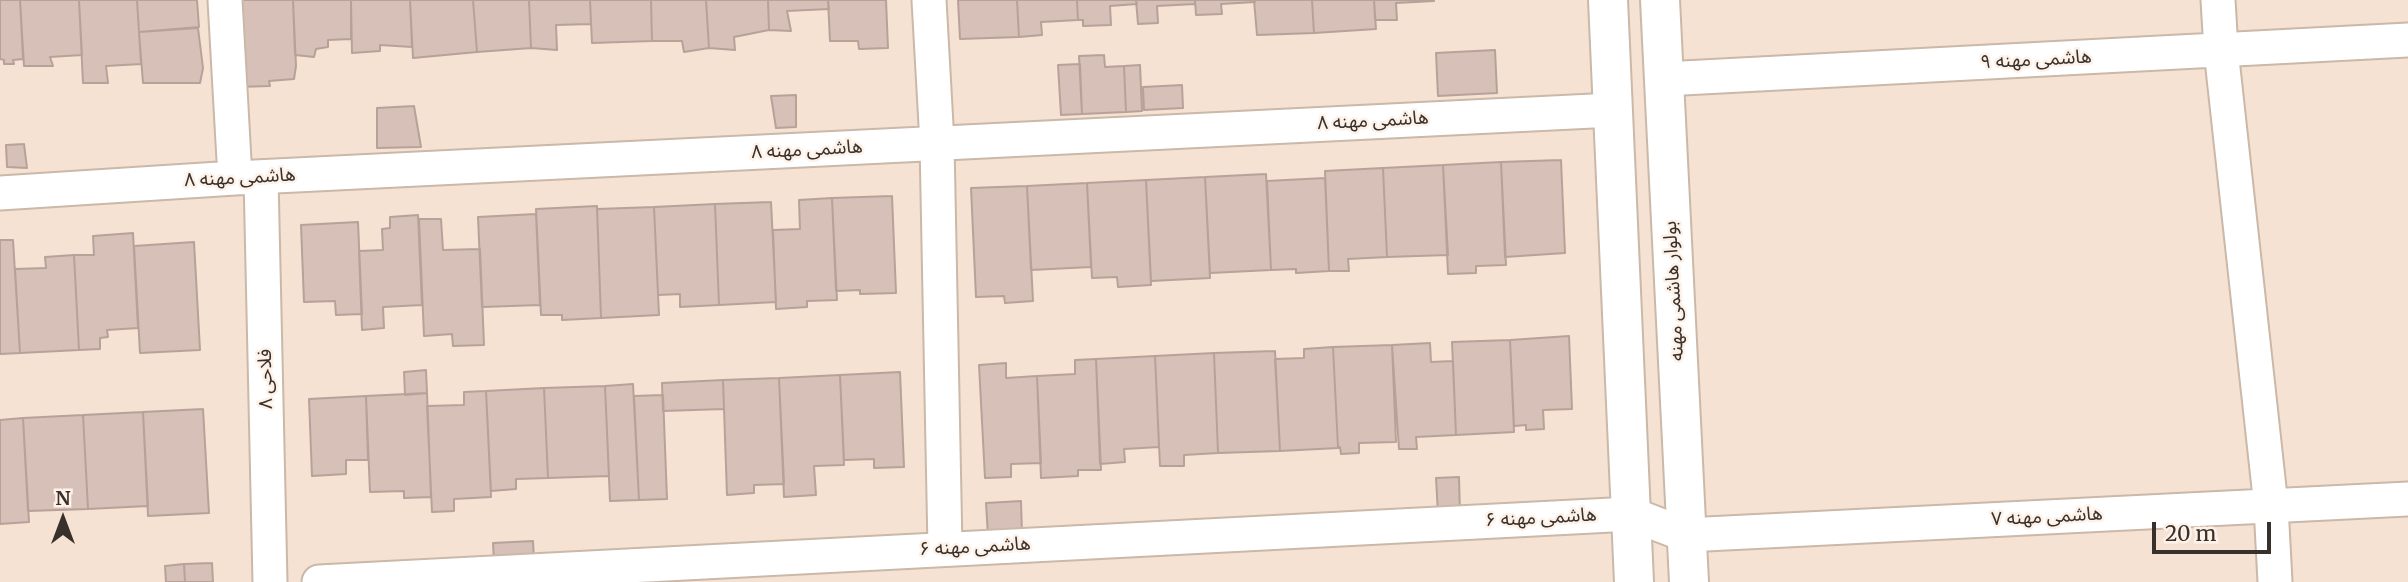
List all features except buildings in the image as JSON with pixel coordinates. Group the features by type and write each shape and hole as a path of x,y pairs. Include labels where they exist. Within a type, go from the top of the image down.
{"street":[{"name":"فلاحی ۸","path":"225,0 248,177 270,582"},
{"path":"929,0 937,143 945,548"},
{"path":"1608,0 1634,582"},
{"name":"بولوار هاشمی مهنه","path":"1660,0 1689,582"},
{"path":"2218,0 2221,50 2271,506 2275,582"},
{"name":"هاشمی مهنه ۹","path":"1664,79 2408,40"},
{"name":"هاشمی مهنه ۸","path":"0,193 248,177 1613,110"},
{"name":"هاشمی مهنه ۷","path":"1686,535 2408,499"},
{"path":"1631,514 1686,535"},
{"name":"هاشمی مهنه ۶","path":"319,582 1631,514"}]}
